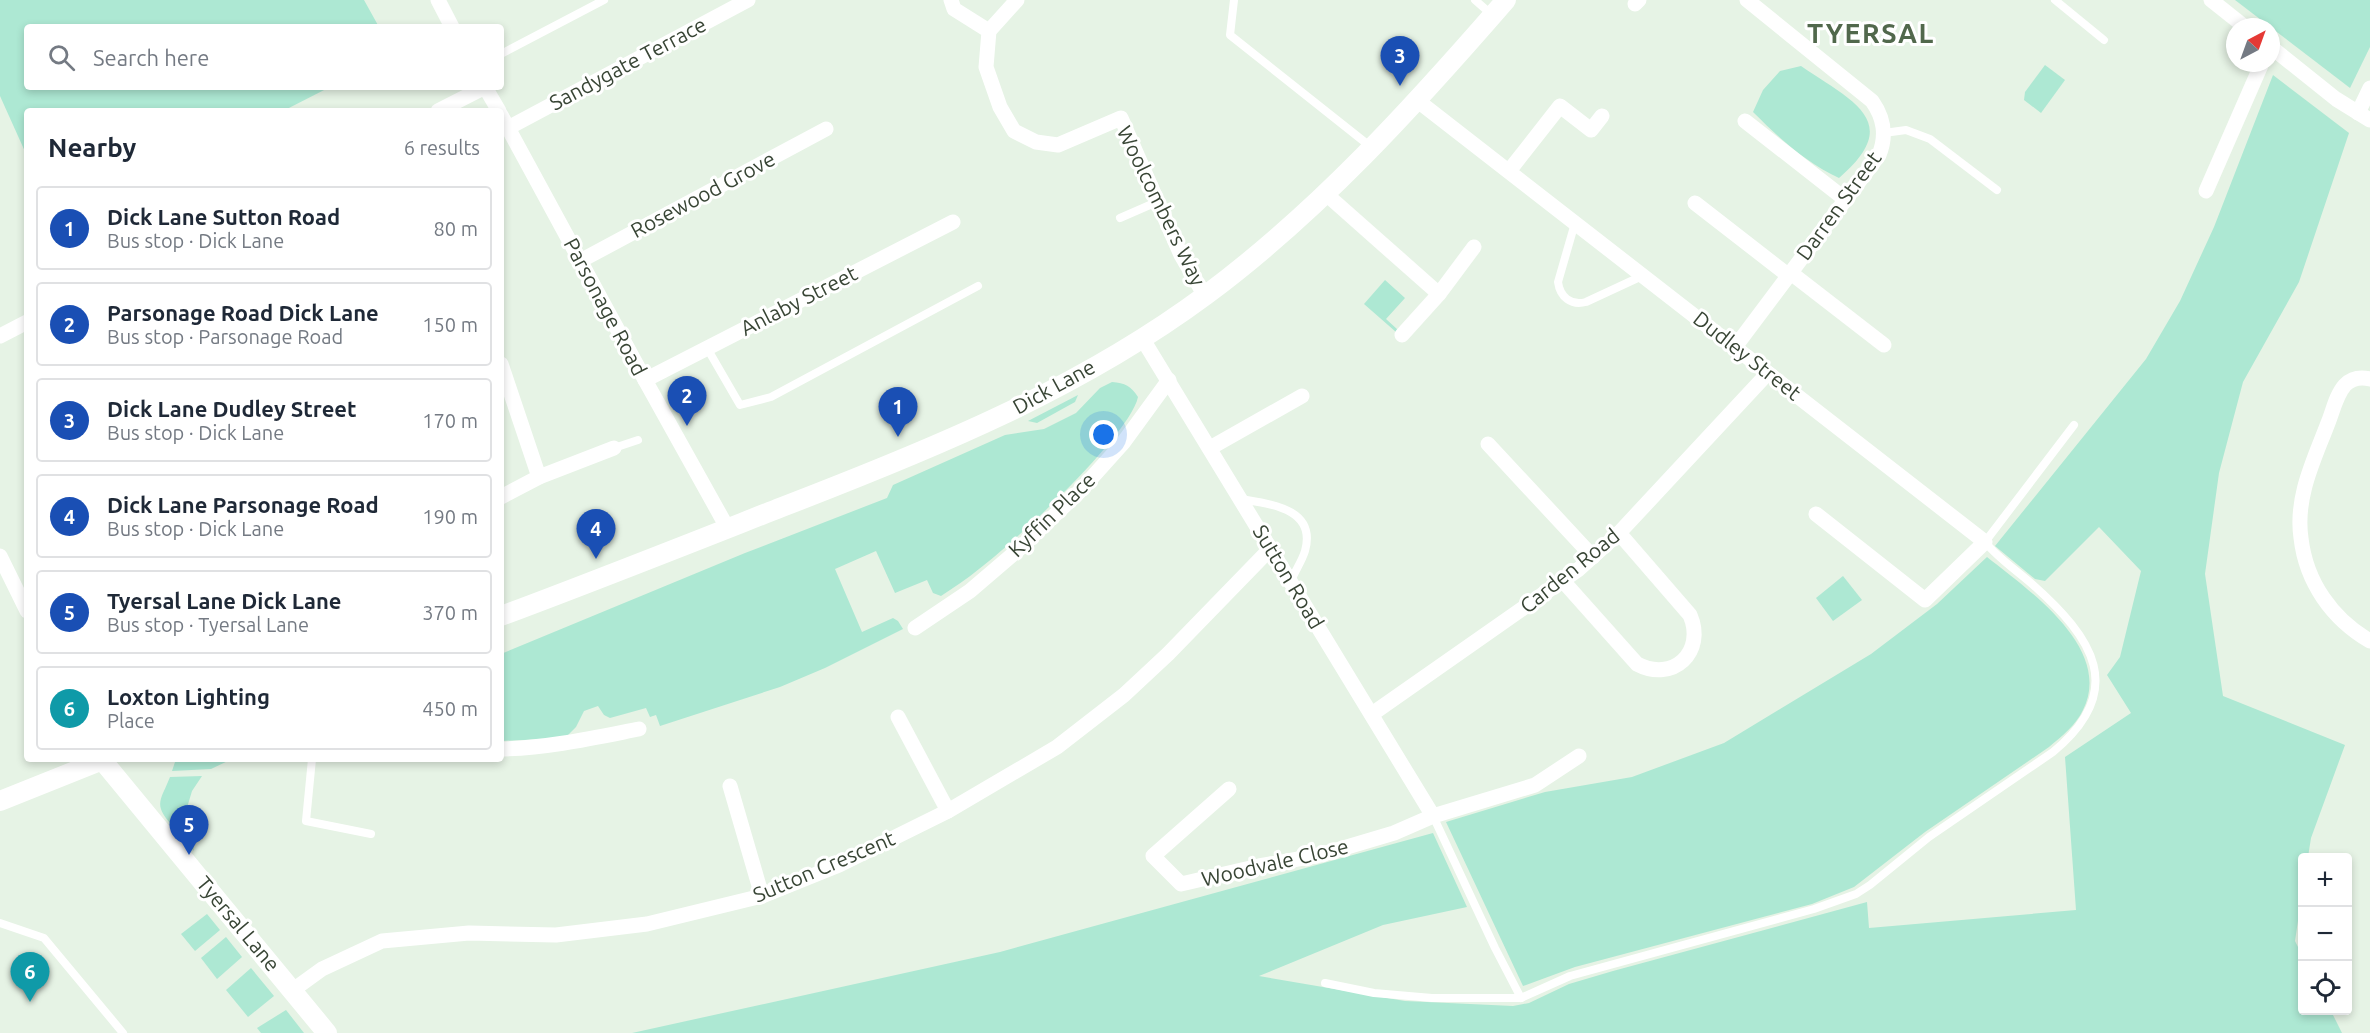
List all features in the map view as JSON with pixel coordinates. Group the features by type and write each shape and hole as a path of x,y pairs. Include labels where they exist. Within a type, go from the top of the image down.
{"street":[{"name":"Sandygate Terrace","path":"505,122 748,0"},
{"path":"951,0 954,9 989,31 1017,0"},
{"name":"Dick Lane","path":"504,615 593,582 948,441 1049,393 1142,338 1205,296 1256,256 1326,194 1418,101 1506,0"},
{"name":"Darren Street","path":"1735,347 1879,155 1884,133 1878,110 1872,100 1747,0"},
{"path":"2211,0 2234,18"},
{"path":"441,1 452,24"},
{"name":"Woolcombers Way","path":"989,31 986,67 1000,107 1014,131 1036,142 1058,145 1121,118 1181,255 1205,296"},
{"path":"2280,54 2336,99 2364,117 2370,88"},
{"path":"2206,191 2258,72"},
{"path":"444,108 479,90"},
{"path":"487,90 497,108"},
{"name":"Dudley Street","path":"1418,101 1984,542"},
{"path":"1509,171 1560,106 1591,130 1602,116"},
{"path":"1745,121 1846,200"},
{"name":"Parsonage Road","path":"505,122 728,529"},
{"name":"Rosewood Grove","path":"580,261 826,129"},
{"path":"1326,194 1439,294"},
{"path":"1695,203 1884,345"},
{"name":"Anlaby Street","path":"645,380 953,222"},
{"path":"1402,335 1439,294 1474,247"},
{"path":"0,336 24,324"},
{"name":"Sutton Road","path":"1142,338 1433,816"},
{"path":"504,373 539,477"},
{"name":"Carden Road","path":"1372,714 1563,581 1593,557 1619,533 1768,373"},
{"path":"2370,379 2352,380 2340,392 2306,482 2300,522 2306,562 2316,587 2341,620 2370,641"},
{"name":"Kyffin Place","path":"915,628 970,591 1018,550 1079,492 1123,443 1169,380"},
{"path":"1210,448 1302,396"},
{"path":"1488,444 1593,557"},
{"path":"504,495 539,477 614,448"},
{"path":"1816,514 1925,600 1984,542"},
{"path":"1563,581 1637,664 1654,670 1663,670 1679,663 1686,657 1694,641 1695,632 1690,615 1619,533"},
{"name":"Sutton Crescent","path":"293,990 322,969 382,941 469,933 556,935 646,924 762,896 839,865 948,811 1057,747 1124,695 1168,654 1271,548"},
{"path":"0,558 24,602"},
{"path":"898,717 948,811"},
{"path":"504,749 526,749 581,741 639,729"},
{"path":"1433,816 1535,785 1579,756"},
{"path":"0,801 96,762"},
{"name":"Tyersal Lane","path":"105,762 327,1033"},
{"path":"730,786 762,896"},
{"name":"Woodvale Close","path":"1229,789 1153,856 1181,884 1346,848 1395,833 1433,816"}],"lane":[{"path":"504,52 604,0"},
{"path":"1234,0 1230,35 1372,148"},
{"path":"1475,0 1493,15"},
{"path":"2055,0 2104,40"},
{"path":"1884,133 1906,130 1930,140 1996,190"},
{"path":"1120,218 1159,201"},
{"path":"1575,223 1558,282 1560,291 1567,299 1576,303 1586,302 1642,275"},
{"path":"707,348 740,405 771,397 978,286"},
{"path":"1325,983 1374,993 1432,998 1521,998 1570,976 1814,909 1856,894 1870,885 1929,837 2053,753 2083,723 2092,701 2097,676 2093,659 2085,642 2054,604 1984,542 2074,425"},
{"path":"614,448 638,440"},
{"path":"1241,499 1284,507 1298,518 1305,534 1305,552 1291,581"},
{"path":"312,762 306,821 371,834"},
{"path":"1433,816 1521,998"},
{"path":"0,923 44,938 123,1033"}],"green space":[{"path":"0,0 364,0 377,24 24,24 24,90 324,90 289,108 24,108 24,149 0,96"},
{"path":"2235,0 2370,0 2370,47 2350,88 2280,34 2280,18 2259,18"},
{"path":"2045,65 2065,80 2041,113 2024,100 2025,92"},
{"path":"1801,66 1852,101 1864,113 1869,126 1868,141 1859,158 1839,178 1815,165 1793,149 1753,112 1763,90 1780,71"},
{"path":"2273,75 2349,133 2299,282 2243,382 2219,473 2205,574 2223,696 2345,745 2311,838 2309,853 2298,853 2298,921 2295,941 2298,947 2298,1015 2333,1015 2342,1033 632,1033 1000,952 1433,833 1467,907 1383,925 1259,976 1405,1001 1513,1006 1529,1003 1569,984 1613,971 1867,902 1869,928 2076,910 2065,757 2131,713 2107,675 2120,657 2141,571 2099,527 2045,581 2035,579 1995,546 2146,359 2180,301 2214,227"},
{"path":"1385,280 1405,298 1386,319 1398,330 1396,332 1364,304"},
{"path":"1112,382 1121,383 1133,390 1138,397 1115,436 1069,488 1043,513 996,556 941,596 933,593 927,580 895,593 876,551 835,569 862,632 893,618 903,629 825,668 780,687 660,726 656,715 650,717 646,708 610,718 604,715 598,706 584,711 576,727 565,738 504,741 504,653 745,553 887,498 893,485 1005,435 1044,429 1076,413 1100,388"},
{"path":"1078,395 1075,402 1037,423 1028,421"},
{"path":"1987,557 2043,603 2062,622 2077,643 2087,664 2089,687 2083,710 2077,721 2064,734 2049,747 1925,832 1854,887 1812,904 1575,967 1523,986 1446,822 1545,792 1632,777 1724,743 1871,654 1937,604"},
{"path":"1843,576 1862,600 1833,621 1816,598"},
{"path":"175,762 226,762 211,769 172,771"},
{"path":"202,776 192,791 186,811 171,824 160,806 170,777"},
{"path":"188,817 194,851 175,828"},
{"path":"207,914 220,930 195,951 181,934"},
{"path":"226,937 242,957 217,979 201,958"},
{"path":"251,968 274,996 248,1017 226,990"},
{"path":"286,1010 304,1033 261,1033 257,1028"}],"place":[{"name":"Dick Lane Dudley Street","path":"1400,86"},
{"name":"Parsonage Road Dick Lane","path":"687,426"},
{"name":"Dick Lane Sutton Road","path":"898,437"},
{"name":"Dick Lane Parsonage Road","path":"596,559"},
{"name":"Tyersal Lane Dick Lane","path":"189,855"},
{"name":"Loxton Lighting","path":"30,1002"}],"district":[{"name":"TYERSAL","path":"1871,34"}]}
